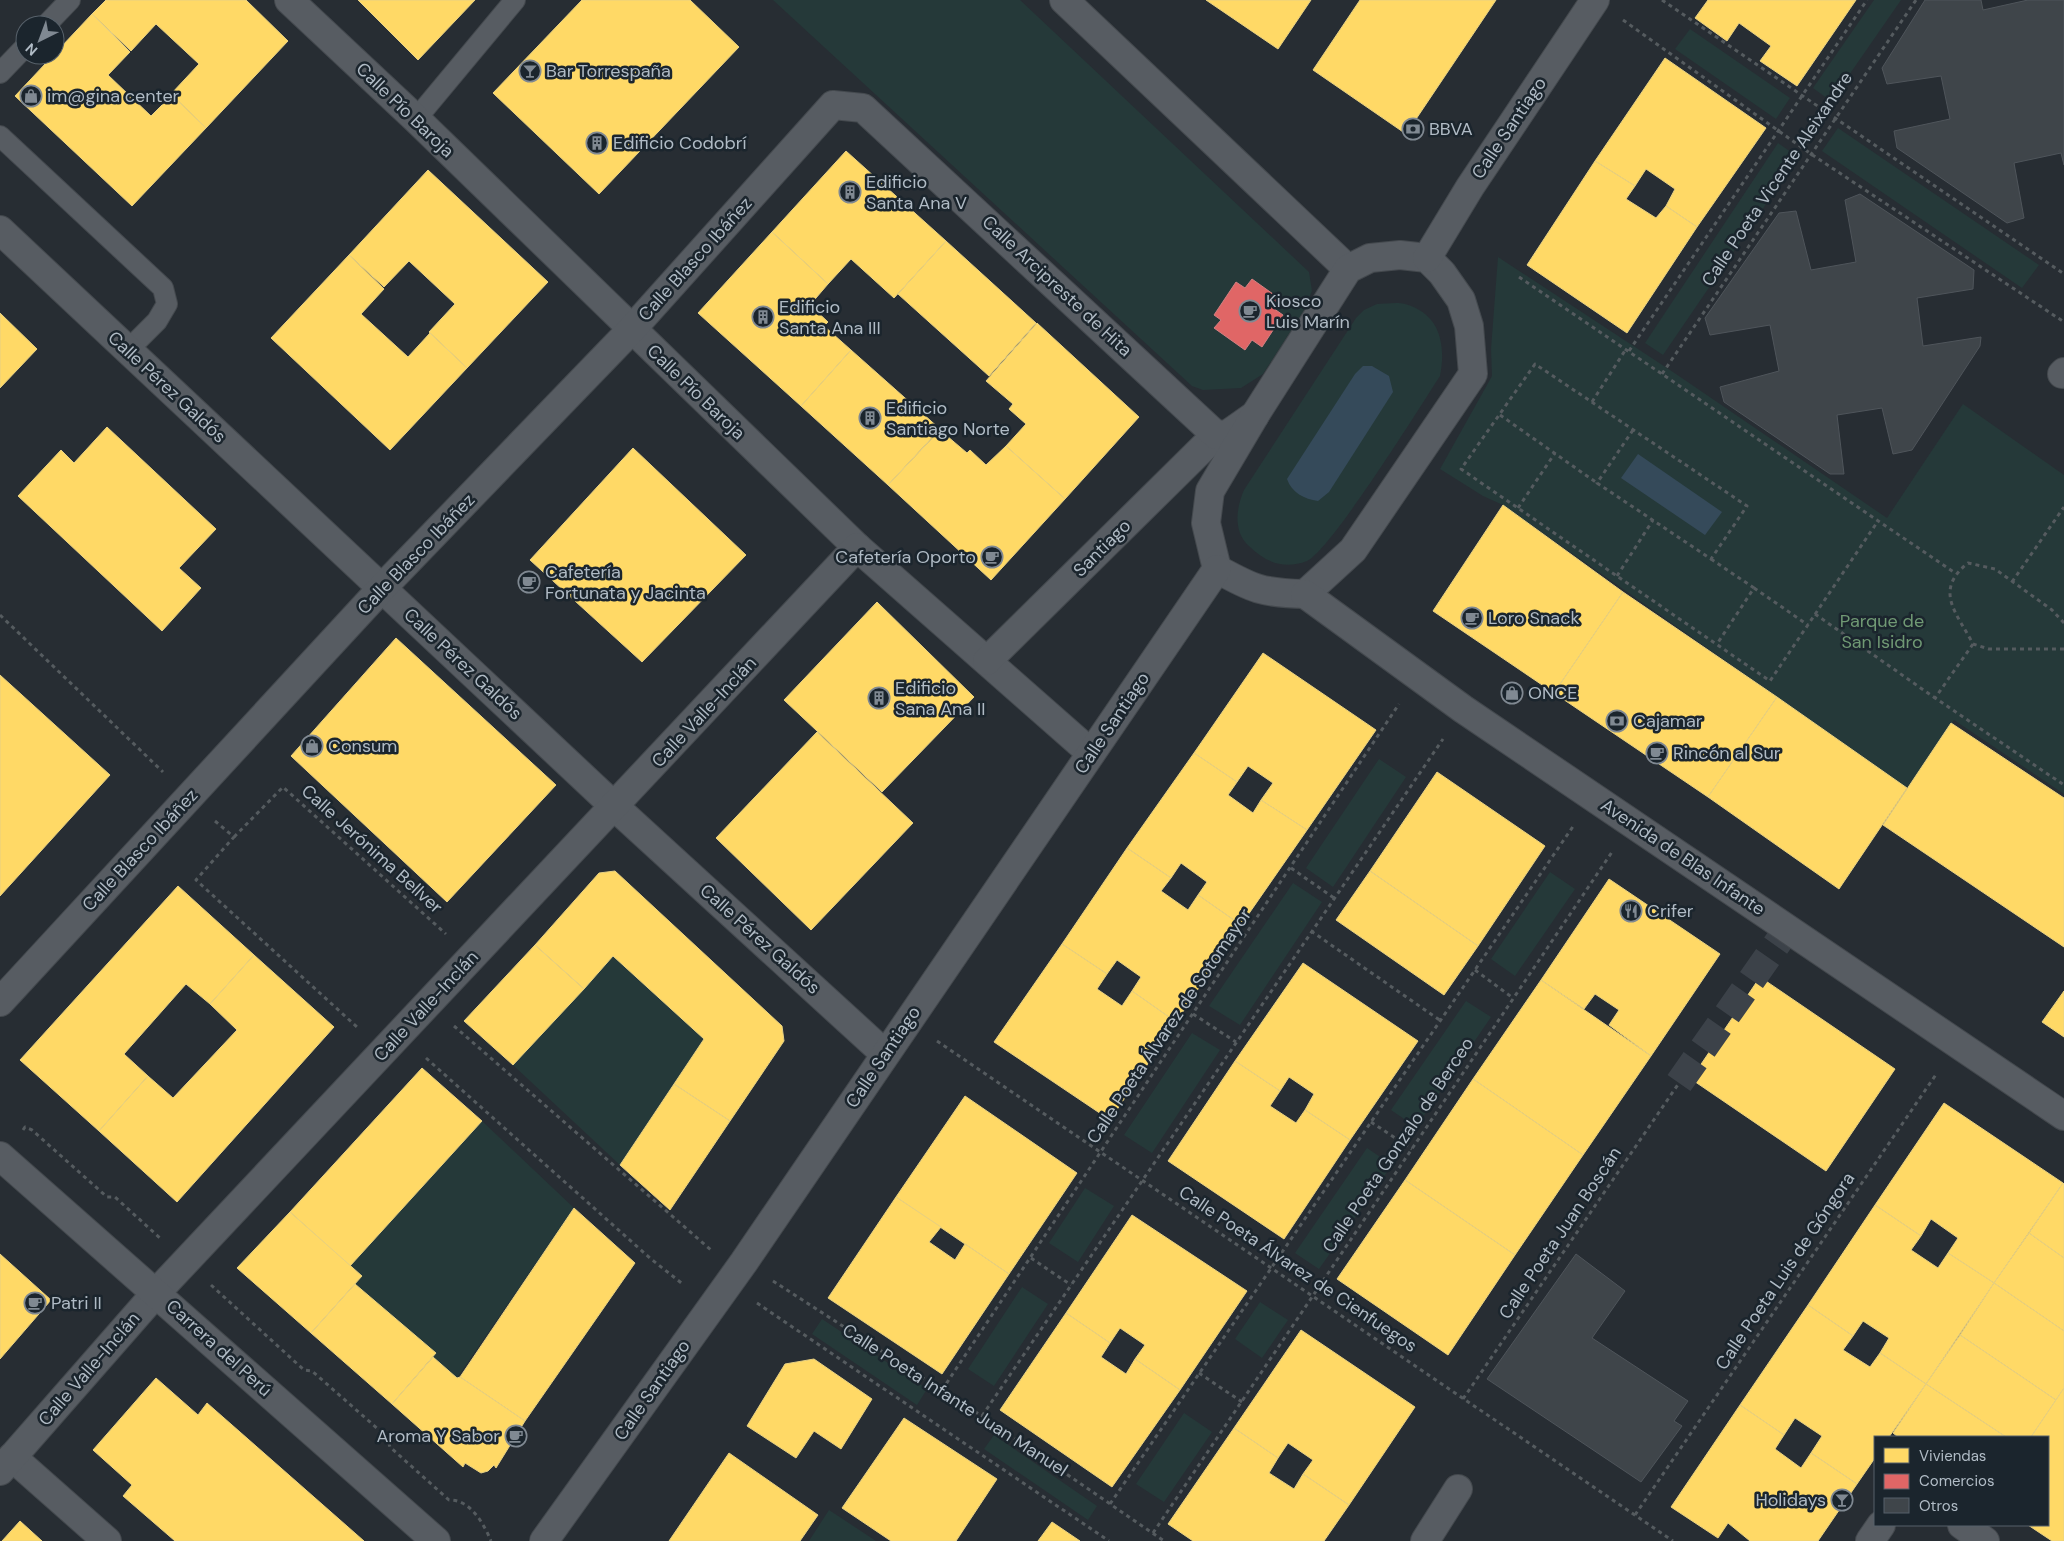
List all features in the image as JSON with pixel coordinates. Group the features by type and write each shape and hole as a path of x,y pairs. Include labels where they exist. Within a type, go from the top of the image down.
{"street":[{"name":"Calle Pío Baroja","path":"288,0 416,119 857,547 1091,753"},
{"path":"1064,0 1348,269"},
{"name":"Calle Santiago","path":"1427,258 1470,187 1595,0"},
{"name":"Calle Blasco Ibáñez","path":"0,1002 382,588 632,329 833,106"},
{"name":"Calle Arcipreste de Hita","path":"833,106 863,108 1216,435"},
{"name":"Calle Pérez Galdós","path":"0,230 615,807 885,1054"},
{"path":"1400,255 1427,258 1442,273 1461,300 1469,326 1473,374 1353,550 1305,594 1270,593 1253,588 1217,569 1206,523 1210,491 1255,414 1348,269 1370,258 1400,255"},
{"path":"1216,435 1228,434 1255,414"},
{"name":"Santiago","path":"987,661 1216,435"},
{"name":"Calle Valle-Inclán","path":"6,1464 156,1293 615,807 857,547"},
{"name":"Calle Santiago","path":"544,1541 736,1272 1217,569"},
{"name":"Avenida de Blas Infante","path":"1305,594 1463,709 2064,1116"},
{"name":"Carrera del Perú","path":"0,1156 436,1541"},
{"path":"6,1464 107,1541"},
{"path":"1426,1541 1458,1489"},
{"path":"1870,1541 1880,1526"},
{"path":"1963,1526 1985,1541"}],"lane":[{"path":"56,15 70,0"},
{"path":"416,119 515,0"},
{"path":"0,73 15,57"},
{"path":"0,136 163,288 167,304 157,320 128,350"}],"path":[{"path":"1595,0 1811,154 2064,322"},
{"path":"1662,0 2064,274"},
{"name":"Calle Poeta Vicente Aleixandre","path":"1592,402 1780,131 1867,0"},
{"name":"Calle Poeta Vicente Aleixandre","path":"1662,374 1916,0"},
{"path":"1519,277 1955,573"},
{"path":"1711,559 1747,506 1535,364 1461,469 1770,680 1878,521"},
{"path":"1500,415 1808,625"},
{"path":"1598,483 1632,430"},
{"path":"1518,508 1555,453"},
{"path":"2012,582 2064,507"},
{"path":"1617,576 1653,520"},
{"path":"2064,623 2052,610 1995,569 1968,563 1955,573 1948,590 1951,601 1972,644 1989,649 2064,648"},
{"path":"1717,644 1754,588"},
{"path":"1816,614 1935,698 2064,785"},
{"path":"1935,698 1972,644"},
{"name":"Calle Poeta Álvarez de Sotomayor","path":"942,1390 1418,676"},
{"path":"982,1416 1463,709"},
{"name":"Calle Jerónima Bellver","path":"234,837 282,787 472,957"},
{"name":"Calle Poeta Gonzalo de Berceo","path":"1110,1504 1594,796"},
{"name":"Calle Poeta Gonzalo de Berceo","path":"1153,1533 1632,822"},
{"path":"1290,868 1334,898"},
{"path":"1311,931 1441,1021"},
{"path":"1475,970 1513,998"},
{"path":"430,1002 460,1031 736,1272"},
{"path":"1193,1014 1236,1042"},
{"name":"Calle Poeta Álvarez de Cienfuegos","path":"908,1021 1673,1541"},
{"path":"399,1034 651,1259 711,1307"},
{"name":"Calle Poeta Luis de Góngora","path":"1635,1515 1957,1043"},
{"name":"Calle Poeta Juan Boscán","path":"1463,1398 1679,1083"},
{"path":"1371,1122 1412,1149"},
{"path":"20,1132 26,1127 32,1130 107,1197 115,1198 125,1206"},
{"path":"1031,1258 1071,1285"},
{"name":"Calle Poeta Infante Juan Manuel","path":"736,1272 942,1390 1164,1541"},
{"name":"Calle Poeta Infante Juan Manuel","path":"736,1272 1109,1541"},
{"path":"241,1313 304,1370 312,1371 387,1437 390,1447 449,1500 462,1502 473,1512 484,1525 491,1541"},
{"path":"1199,1374 1242,1402"}],"green space":[{"path":"773,0 1020,0 1309,272 1312,291 1303,312 1263,374 1241,388 1203,390 1192,386"},
{"path":"1874,0 1901,0 1831,101 1813,88"},
{"path":"1690,29 1790,98 1776,119 1675,49"},
{"path":"1838,128 2039,265 2022,288 1822,151"},
{"path":"1778,143 1798,157 1663,355 1645,343"},
{"name":"Parque de San Isidro","path":"1498,257 1676,374 1887,518 1963,404 2064,475 2064,794 1954,720 1907,788 1503,505 1483,496 1440,469 1492,376 1491,349"},
{"path":"1377,304 1405,304 1426,315 1433,323 1441,343 1442,365 1440,376 1375,476 1319,551 1307,561 1299,564 1275,563 1255,552 1240,534 1237,520 1239,504 1244,490 1356,318 1364,310"},
{"path":"1379,759 1406,777 1333,887 1306,868"},
{"path":"1550,872 1575,889 1515,976 1491,959"},
{"path":"1293,883 1322,902 1240,1025 1209,1006"},
{"path":"613,956 704,1039 620,1165 513,1065"},
{"path":"1466,1001 1491,1017 1416,1127 1391,1110"},
{"path":"1192,1033 1220,1050 1152,1153 1124,1135"},
{"path":"482,1121 574,1208 457,1378 433,1357 436,1353 355,1284 362,1276 350,1266"},
{"path":"1367,1148 1392,1165 1319,1269 1295,1253"},
{"path":"1085,1188 1114,1206 1078,1262 1049,1243"},
{"path":"1022,1287 1048,1304 994,1386 968,1369"},
{"path":"1260,1302 1288,1320 1262,1358 1235,1339"},
{"path":"822,1319 927,1389 917,1405 812,1334"},
{"path":"1184,1413 1212,1432 1164,1502 1136,1484"},
{"path":"994,1435 1097,1506 1088,1520 984,1449"},
{"path":"829,1510 876,1541 809,1541"}],"water":[{"path":"1363,366 1372,366 1389,376 1393,392 1329,492 1318,501 1303,497 1295,492 1287,479 1355,374"},
{"path":"1638,454 1722,512 1705,535 1621,478"}],"building: Viviendas":[{"path":"106,0 246,0 288,41 206,128 171,94 199,64 156,24 131,51 92,14"},
{"path":"358,0 475,0 418,60"},
{"name":"Edificio Codobrí","path":"582,0 690,0 739,47 599,194 493,93"},
{"path":"1206,0 1311,0 1278,49"},
{"path":"1360,0 1496,0 1406,134 1313,70"},
{"path":"1708,0 1856,0 1797,86 1760,61 1771,46 1739,23 1727,41 1695,18"},
{"path":"92,14 130,52 108,75 151,116 172,95 206,128 132,206 15,96 44,65 65,65 65,43"},
{"path":"1665,58 1766,128 1697,227 1666,206 1675,189 1646,169 1635,186 1595,161"},
{"name":"Edificio Santa Ana V","path":"846,151 946,241 894,298 851,259 828,284 772,232"},
{"path":"1595,161 1635,186 1626,199 1656,218 1666,206 1697,227 1627,333 1527,265"},
{"path":"428,170 548,282 467,368 429,332 455,304 409,261 384,287 349,255"},
{"name":"Edificio Santa Ana III","path":"772,232 828,284 810,305 828,322 824,326 851,350 801,406 698,313"},
{"path":"946,241 1036,323 989,376 898,294"},
{"path":"349,255 384,289 361,314 408,357 430,333 467,368 390,450 271,338"},
{"path":"0,313 37,349 0,388"},
{"path":"1037,323 1139,417 1065,499 1006,446 1026,424 1009,409 1013,404 986,381"},
{"name":"Edificio Santiago Norte","path":"851,350 940,429 888,485 801,406"},
{"path":"107,427 216,529 179,568 201,588 162,631 18,496 61,450 74,463"},
{"path":"940,430 967,453 970,450 986,465 1006,446 1065,499 991,580 888,485"},
{"path":"633,448 746,555 642,662 530,560"},
{"path":"1503,505 1623,592 1554,693 1433,611"},
{"path":"1623,592 1777,697 1708,797 1554,693"},
{"name":"Edificio Sana Ana II","path":"877,602 974,697 882,792 784,700"},
{"path":"396,638 556,785 447,902 291,756"},
{"path":"1263,653 1376,730 1307,830 1261,800 1273,783 1248,766 1237,782 1194,753"},
{"path":"0,675 110,775 0,896"},
{"path":"1777,697 1907,788 1839,889 1708,797"},
{"path":"1951,723 2064,798 2064,947 1883,825"},
{"path":"817,732 913,823 811,930 716,838"},
{"path":"1194,753 1237,782 1228,795 1253,813 1261,800 1307,830 1241,925 1198,895 1207,882 1181,863 1171,878 1127,848"},
{"path":"1437,772 1545,846 1478,946 1370,871"},
{"path":"1127,848 1171,878 1161,891 1188,910 1198,895 1241,925 1176,1022 1132,991 1141,977 1117,960 1107,974 1062,944"},
{"path":"615,871 782,1026 784,1041 730,1121 674,1084 704,1039 613,956 584,989 535,945 599,873"},
{"path":"1370,871 1478,946 1444,995 1336,920"},
{"path":"1609,879 1720,954 1651,1056 1609,1025 1619,1010 1595,994 1584,1009 1541,980"},
{"path":"178,886 254,955 210,1004 186,984 124,1054 148,1076 99,1131 20,1060"},
{"path":"1062,944 1107,974 1097,989 1122,1006 1132,991 1176,1022 1110,1120 994,1042"},
{"path":"535,945 584,989 513,1065 464,1021"},
{"path":"254,955 334,1027 177,1202 99,1131 148,1076 173,1098 237,1030 210,1004"},
{"path":"1303,963 1418,1041 1350,1140 1305,1110 1314,1094 1289,1077 1280,1091 1235,1061"},
{"path":"1760,977 1895,1069 1826,1171 1691,1079"},
{"path":"1541,980 1651,1056 1583,1155 1473,1079"},
{"path":"2064,991 2064,1037 2042,1022"},
{"path":"1235,1061 1280,1091 1270,1106 1296,1123 1305,1110 1350,1140 1284,1239 1168,1161"},
{"path":"422,1068 482,1121 350,1266 290,1212"},
{"path":"1473,1079 1583,1155 1515,1255 1405,1180"},
{"path":"674,1084 730,1121 670,1210 620,1165"},
{"path":"965,1096 1077,1173 1009,1274 896,1197"},
{"path":"1944,1103 2063,1183 1994,1283 1948,1253 1958,1238 1931,1219 1921,1236 1875,1205"},
{"path":"1405,1180 1515,1255 1448,1355 1337,1279"},
{"path":"2064,1184 2064,1258 2029,1233"},
{"path":"896,1197 941,1227 929,1242 955,1260 965,1244 1009,1274 942,1374 828,1298"},
{"path":"1875,1205 1921,1236 1911,1250 1938,1268 1948,1253 1994,1283 1926,1384 1880,1353 1889,1338 1863,1321 1853,1336 1808,1305"},
{"path":"574,1208 635,1263 525,1421 460,1377"},
{"path":"290,1212 362,1276 311,1333 237,1268"},
{"path":"1132,1215 1247,1291 1180,1390 1135,1359 1145,1345 1120,1328 1110,1343 1066,1313"},
{"path":"2029,1233 2064,1258 2064,1331 1994,1283"},
{"path":"0,1254 51,1300 0,1359"},
{"path":"1994,1283 2064,1331 2064,1388 2056,1400 1960,1335"},
{"path":"355,1284 436,1353 392,1404 311,1333"},
{"path":"1808,1305 1853,1336 1843,1350 1870,1367 1880,1353 1926,1384 1890,1436 1874,1436 1874,1459 1857,1484 1811,1453 1822,1436 1795,1418 1784,1435 1740,1405"},
{"path":"1066,1313 1110,1343 1101,1357 1126,1374 1135,1359 1180,1390 1112,1487 1000,1410"},
{"path":"1301,1330 1415,1407 1349,1505 1303,1474 1313,1460 1288,1443 1278,1458 1234,1428"},
{"path":"1960,1335 2056,1400 2032,1436 2004,1436 1926,1384"},
{"path":"433,1357 457,1378 460,1377 525,1421 496,1468 494,1465 488,1471 481,1473 465,1463 463,1467 392,1404"},
{"path":"814,1359 872,1399 841,1449 814,1431 796,1458 747,1426 785,1364"},
{"path":"156,1378 198,1415 207,1403 364,1541 175,1541 123,1496 132,1485 93,1450"},
{"path":"1926,1384 2004,1436 1897,1436 1893,1433"},
{"path":"2064,1388 2064,1541 2052,1541 2030,1526 2049,1526 2049,1436 2032,1436"},
{"path":"1740,1405 1784,1435 1775,1449 1801,1468 1811,1453 1857,1484 1818,1541 1750,1541 1728,1523 1718,1538 1671,1507"},
{"path":"904,1418 997,1479 956,1541 891,1541 842,1508"},
{"path":"1234,1428 1278,1458 1269,1473 1294,1489 1303,1474 1349,1505 1324,1541 1193,1541 1168,1524"},
{"path":"729,1453 818,1515 800,1541 669,1541"},
{"path":"20,1521 42,1541 2,1541"},
{"path":"1052,1522 1080,1541 1038,1541"}],"building: Comercios":[{"path":"1252,279 1280,299 1273,308 1283,315 1262,347 1252,340 1245,350 1214,328 1221,320 1214,315 1236,282 1245,288"}],"building: Otros":[{"path":"1925,0 1981,0 1983,10 2028,0 2064,0 2064,165 2061,153 2014,163 2024,218 2007,223 1897,148 1894,131 1950,119 1941,76 1887,84 1882,68"},
{"path":"1860,194 1974,270 1973,289 1917,298 1923,346 1981,337 1980,346 1912,450 1893,454 1882,408 1837,415 1844,474 1830,474 1724,402 1720,387 1779,371 1770,325 1710,335 1705,318 1779,213 1796,211 1811,270 1856,262 1845,200"},
{"path":"1576,1254 1625,1291 1592,1338 1688,1401 1674,1421 1682,1426 1641,1482 1487,1379"}],"tunnel":[{"path":"1679,1083 1788,928"}],"place":[{"name":"Bar Torrespaña","path":"530,71"},
{"name":"im@gina center","path":"31,96"},
{"name":"BBVA","path":"1413,129"},
{"name":"Edificio Codobrí","path":"597,143"},
{"name":"Edificio Santa Ana V","path":"850,192"},
{"name":"Kiosco Luis Marín","path":"1250,311"},
{"name":"Edificio Santa Ana III","path":"763,317"},
{"name":"Edificio Santiago Norte","path":"870,418"},
{"name":"Cafetería Oporto","path":"992,557"},
{"name":"Cafetería Fortunata y Jacinta","path":"529,582"},
{"name":"Loro Snack","path":"1472,618"},
{"name":"ONCE","path":"1512,693"},
{"name":"Edificio Sana Ana II","path":"879,698"},
{"name":"Cajamar","path":"1617,721"},
{"name":"Consum","path":"312,746"},
{"name":"Rincón al Sur","path":"1657,753"},
{"name":"Crifer","path":"1631,911"},
{"name":"Patri II","path":"35,1303"},
{"name":"Aroma Y Sabor","path":"516,1436"},
{"name":"Holidays","path":"1842,1500"}]}
